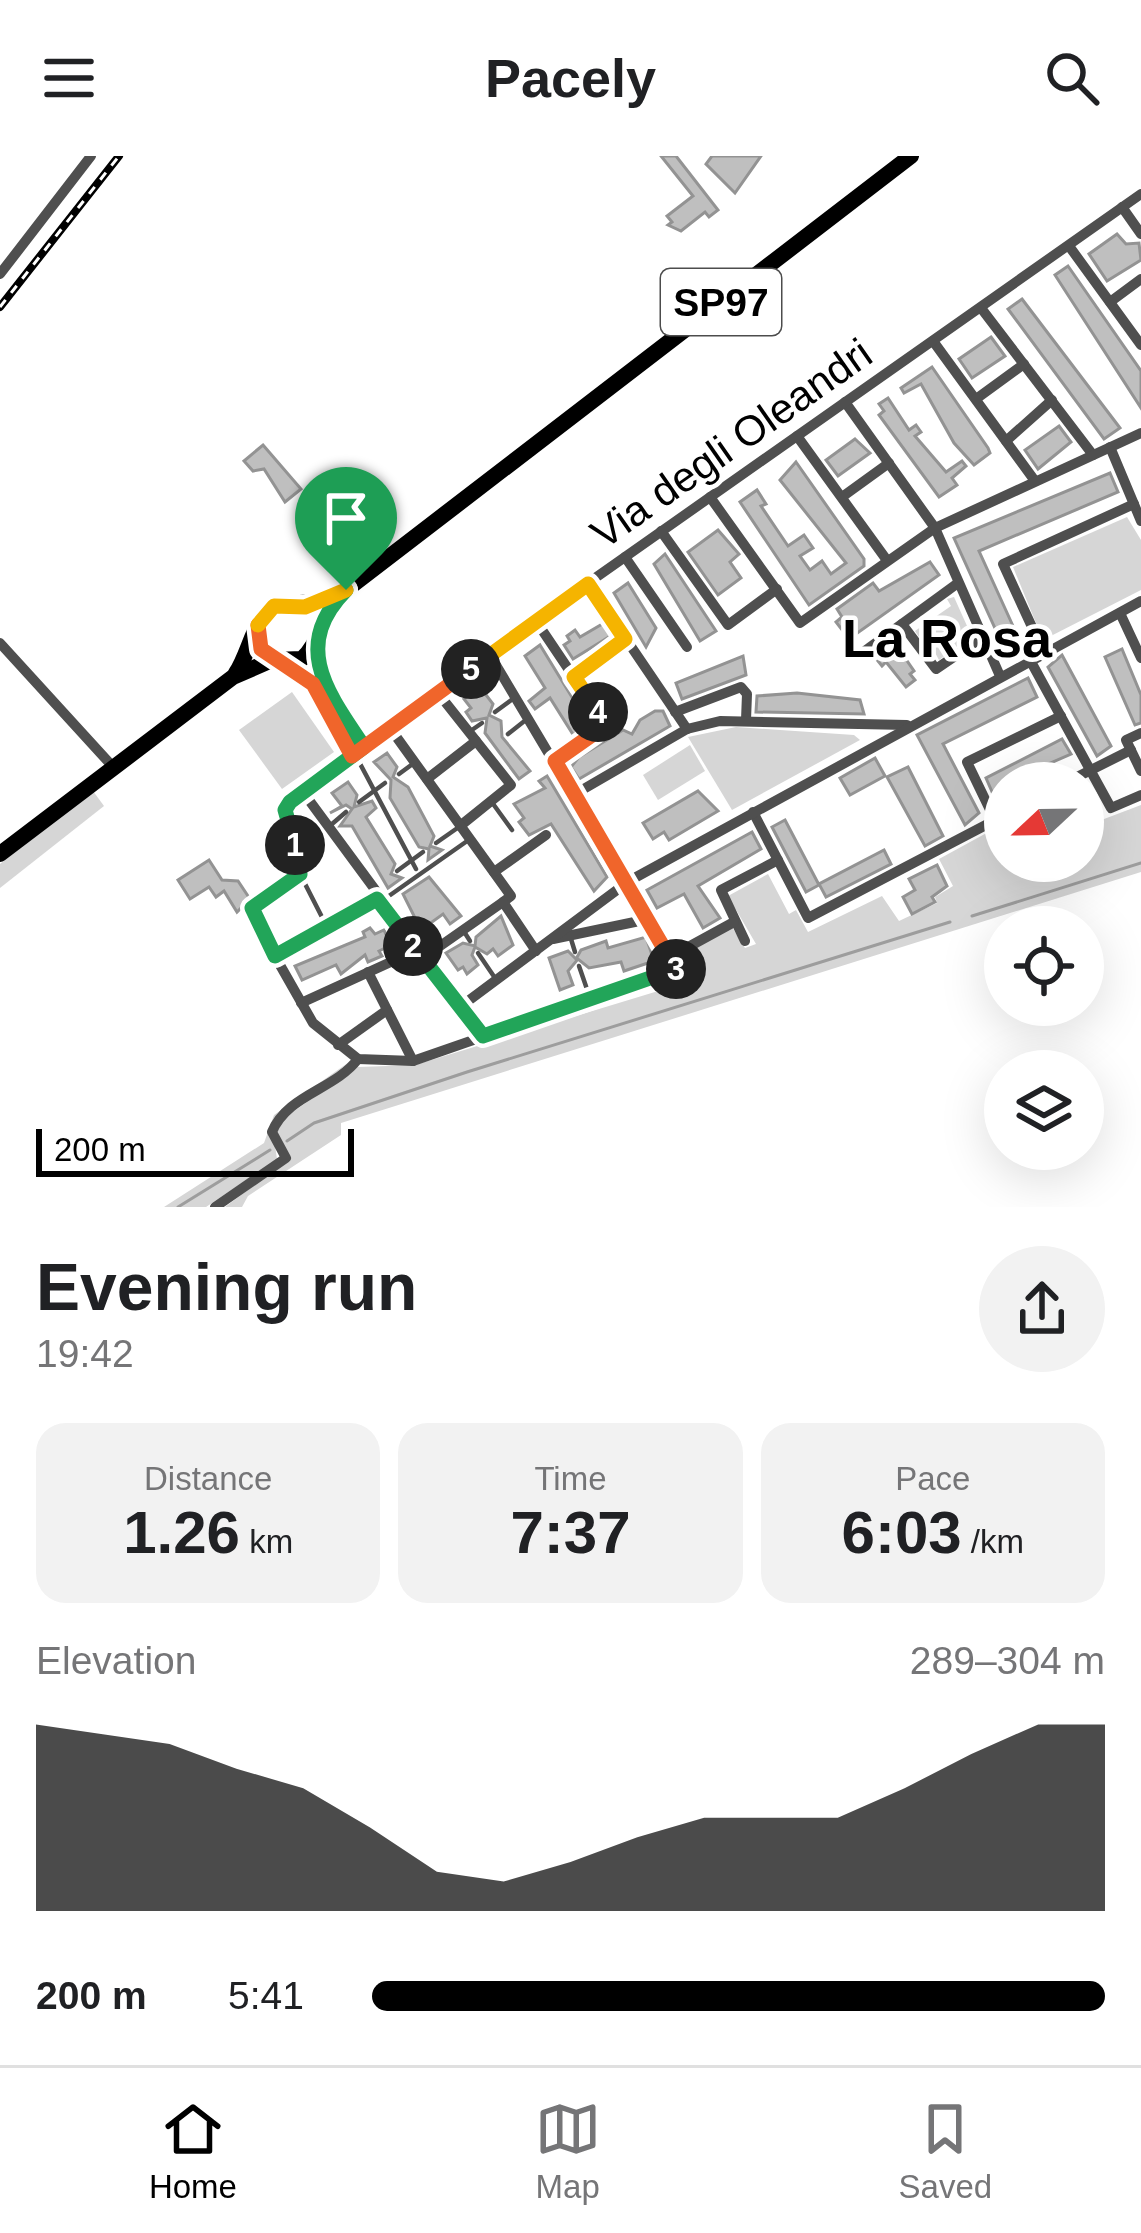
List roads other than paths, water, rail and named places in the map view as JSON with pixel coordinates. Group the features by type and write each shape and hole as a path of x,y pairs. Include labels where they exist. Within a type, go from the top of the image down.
{"main road":[{"name":"SP97","path":"316,636 328,609 346,590 911,156"},
{"name":"SP97","path":"300,606 346,590"},
{"path":"0,854 233,677 302,659 316,636 312,617 300,606 283,604 267,611 233,677"},
{"path":"256,634 279,662"}],"street":[{"path":"0,274 91,156"},
{"name":"Via degli Oleandri","path":"302,792 661,531 1141,194"},
{"path":"1122,207 1141,234"},
{"path":"1070,246 1140,342"},
{"path":"1110,302 1141,280"},
{"path":"981,308 1094,454"},
{"path":"933,341 1035,481"},
{"path":"976,399 1024,364"},
{"path":"1006,441 1052,400"},
{"path":"845,402 935,528 1000,676"},
{"path":"710,497 800,622 935,528 1141,434"},
{"path":"797,436 886,559"},
{"path":"1110,448 1141,520"},
{"path":"842,497 889,464"},
{"path":"1044,653 1004,564 1134,505"},
{"path":"661,531 728,625 777,589"},
{"path":"625,557 687,647"},
{"path":"862,653 958,583"},
{"path":"588,584 687,729"},
{"path":"460,1007 629,881 1141,602"},
{"path":"1120,613 1141,658"},
{"path":"536,621 606,725 555,761"},
{"path":"902,624 936,670 983,637"},
{"path":"316,636 320,671 357,752"},
{"path":"574,677 625,639"},
{"path":"0,643 114,768"},
{"path":"490,655 674,963"},
{"path":"1030,660 1086,762"},
{"path":"279,662 313,684 357,752"},
{"path":"675,712 742,687 747,694 746,720"},
{"path":"438,693 511,785 460,826"},
{"path":"984,791 967,763 1060,716"},
{"path":"575,794 687,729 746,720 909,725"},
{"path":"867,724 879,741"},
{"path":"851,726 879,741"},
{"path":"301,1003 466,936 511,896 390,728"},
{"path":"1102,762 1141,733"},
{"path":"427,779 481,743"},
{"path":"1129,745 1141,771"},
{"path":"483,1036 302,792 285,810 300,874 261,900 251,914 301,1003 338,1045 358,1059 413,1061 590,999 674,963 734,922"},
{"path":"1104,794 1112,808 1141,795"},
{"path":"753,812 808,918 984,825"},
{"path":"494,872 522,846 546,835"},
{"path":"745,941 721,890 778,860"},
{"path":"275,956 376,897"},
{"path":"503,902 536,950"},
{"path":"551,939 573,945 649,919"},
{"path":"368,972 413,1061"},
{"path":"338,1045 387,1010"},
{"path":"215,1207 286,1158 274,1140 277,1119 332,1084 358,1059"}],"lane":[{"path":"307,507 367,574"},
{"path":"495,712 516,697"},
{"path":"508,734 529,717"},
{"path":"481,743 482,723"},
{"path":"357,752 416,869"},
{"path":"399,774 414,762"},
{"path":"359,802 385,784"},
{"path":"491,801 512,830"},
{"path":"327,827 346,812"},
{"path":"436,843 460,826"},
{"path":"376,897 470,839"},
{"path":"397,871 423,852"},
{"path":"300,874 327,927"},
{"path":"376,897 383,880"},
{"path":"478,953 496,980"},
{"path":"579,966 590,999"}],"waterway":[{"path":"972,916 1141,863"},
{"path":"287,1141 314,1123 467,1072 950,922"},
{"path":"178,1207 270,1150"}],"railway":[{"path":"0,307 119,156"}],"district":[{"name":"La Rosa","path":"947,638"}]}
